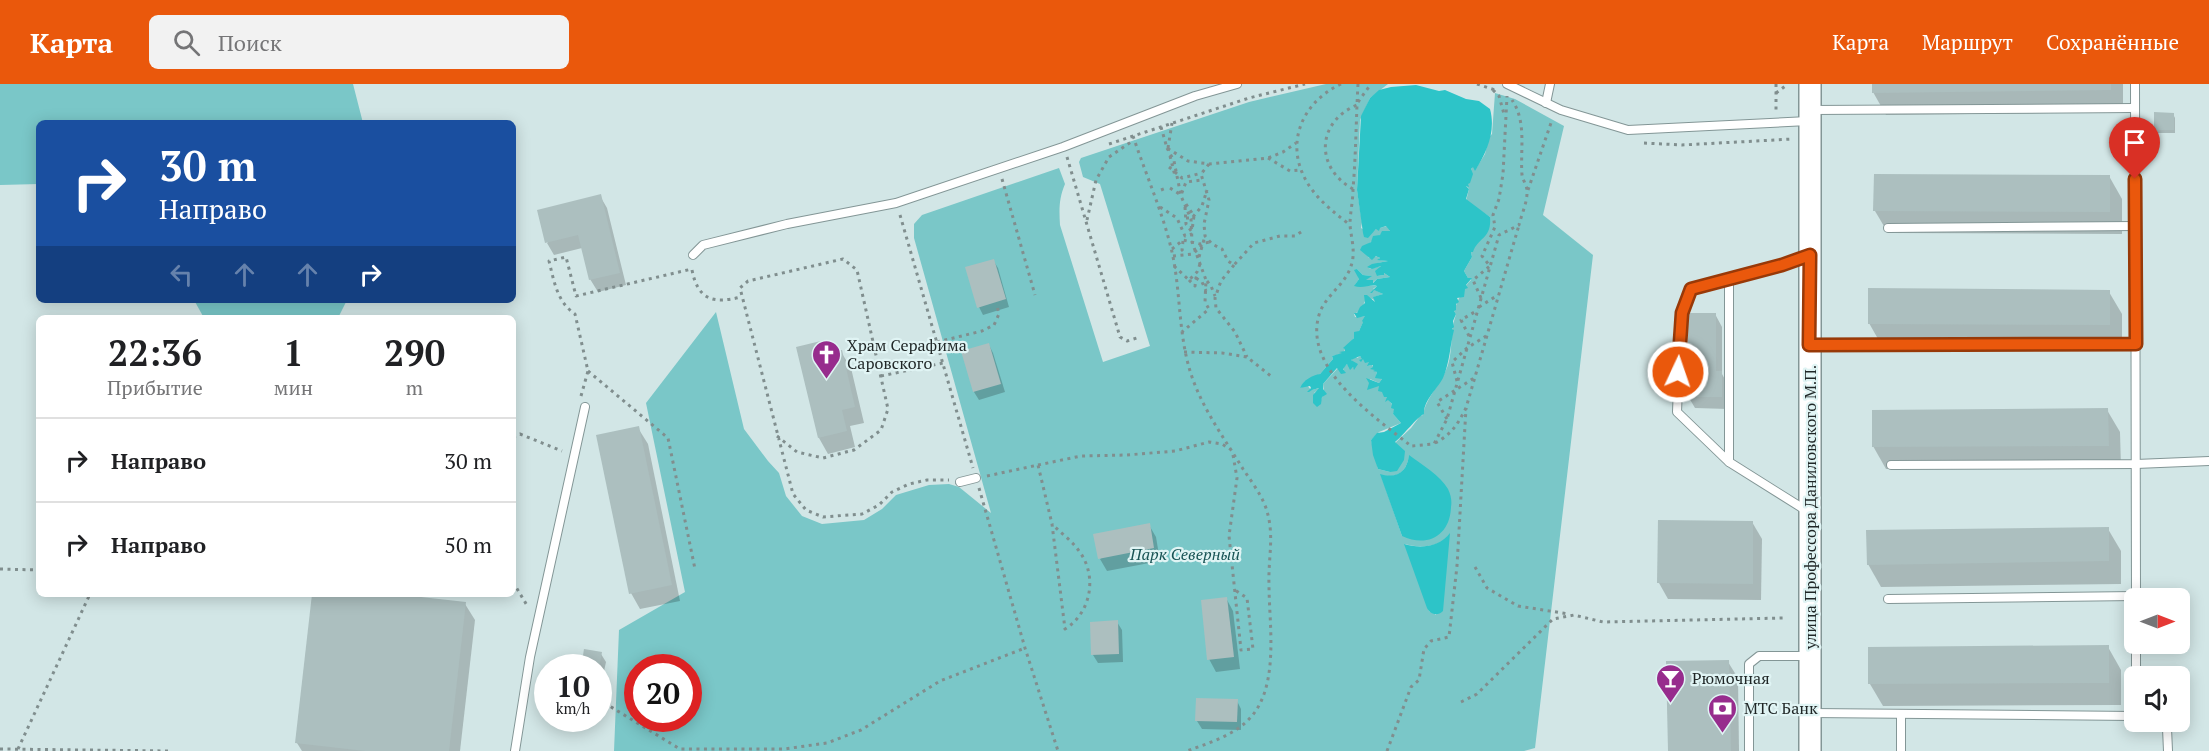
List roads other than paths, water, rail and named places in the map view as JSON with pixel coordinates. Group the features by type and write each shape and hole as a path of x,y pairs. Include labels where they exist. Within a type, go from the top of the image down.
{"main road":[{"name":"улица Профессора Даниловского М.П.","path":"1810,84 1810,751"}],"lane":[{"path":"693,255 703,245 787,224 896,203 1063,147 1195,96 1237,84"},
{"path":"1507,84 1562,110 1628,130 1810,115 2135,108"},
{"path":"1546,103 1550,84"},
{"path":"2135,84 2136,588"},
{"path":"1888,228 2136,226"},
{"path":"1809,512 1730,462 1677,412 1682,313 1691,289 1810,255"},
{"path":"1729,279 1730,462"},
{"path":"1809,345 2136,344"},
{"path":"515,751 530,657 585,407"},
{"path":"1891,465 2136,464 2209,461"},
{"path":"960,482 976,478"},
{"path":"1888,599 2124,597"},
{"path":"1749,751 1749,664 1759,656 1810,656"},
{"path":"1810,713 2124,716"},
{"path":"1901,714 1901,751"},
{"path":"2167,732 2168,751"}],"place":[{"name":"Храм Серафима Саровского","path":"826,380"},
{"name":"Рюмочная","path":"1671,704"},
{"name":"МТС Банк","path":"1723,734"}],"park label":[{"name":"Парк Северный","path":"1185,554"}]}
